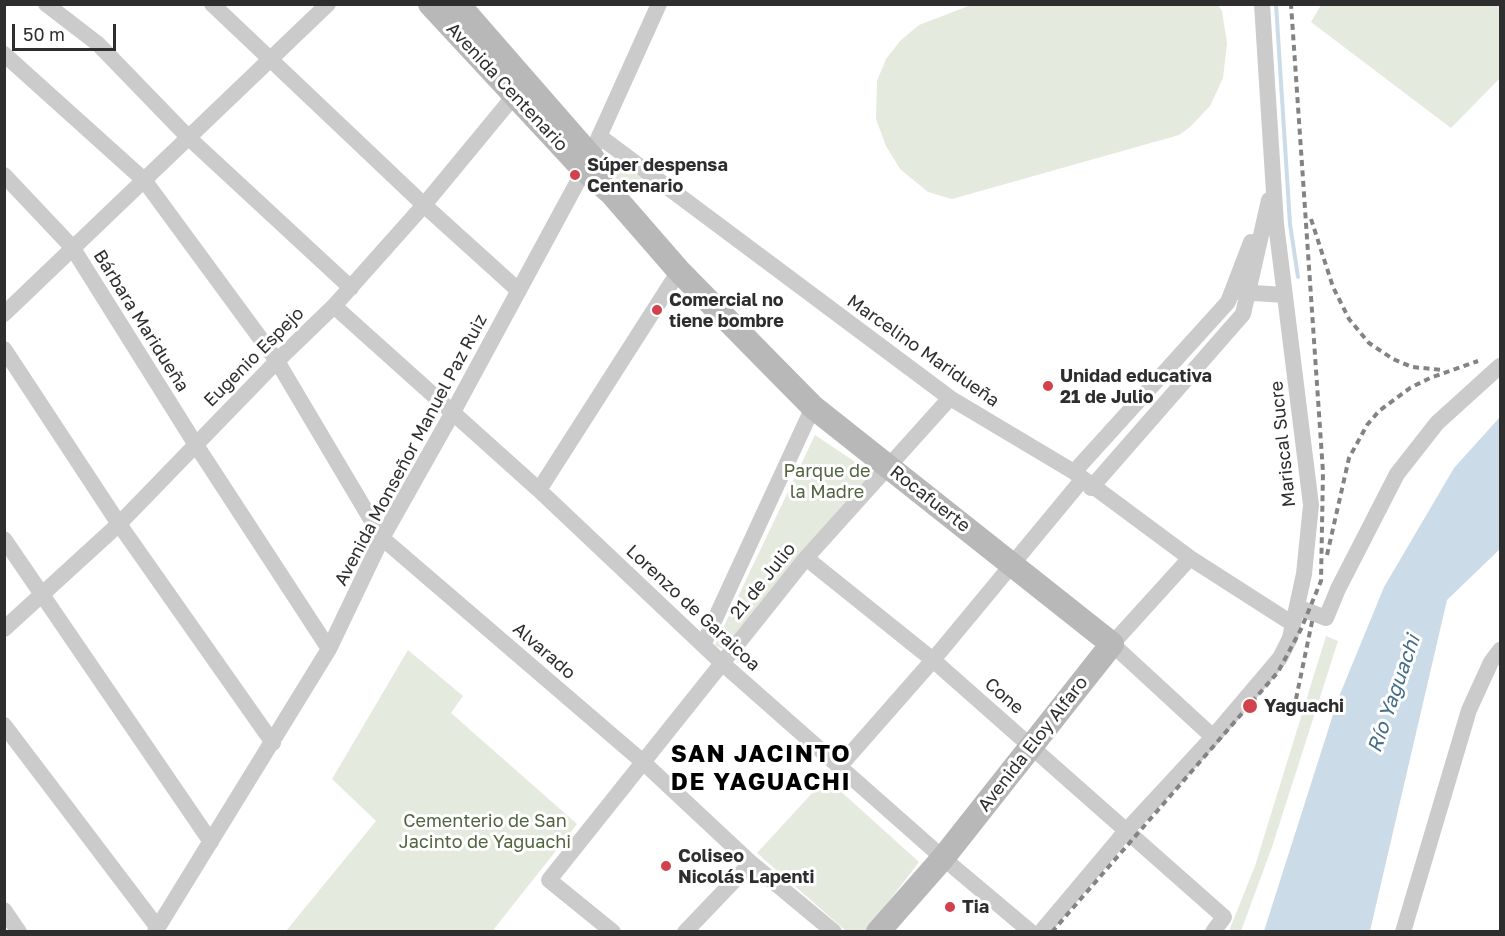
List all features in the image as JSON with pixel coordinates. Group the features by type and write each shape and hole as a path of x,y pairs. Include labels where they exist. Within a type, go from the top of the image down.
{"street":[{"path":"46,4 98,44 189,138 351,288"},
{"path":"212,4 424,205 518,290"},
{"path":"4,314 328,4"},
{"name":"Avenida Centenario","path":"430,4 514,96 591,153"},
{"name":"Avenida Monseñor Manuel Paz Ruiz","path":"156,930 329,649 382,538 453,412 591,153 659,4"},
{"name":"Mariscal Sucre","path":"1041,932 1126,831 1213,737 1280,658 1290,639 1304,574 1311,505 1272,185 1262,4"},
{"name":"Avenida Centenario","path":"463,7 591,153"},
{"name":"Alvarado","path":"4,54 144,180 277,361 382,538 644,762 751,863 834,932"},
{"name":"Eugenio Espejo","path":"4,629 119,524 277,361 334,306 424,205 514,96"},
{"name":"Rocafuerte","path":"591,153 612,194 679,271 813,407 1112,644 1213,737"},
{"name":"Marcelino Maridueña","path":"591,153 950,398 1082,480 1190,558 1293,624"},
{"name":"Bárbara Maridueña","path":"4,175 72,247 196,445 329,649"},
{"path":"1082,480 1243,314 1240,292 1272,185"},
{"path":"539,490 679,271"},
{"path":"839,767 933,660 1228,302 1240,292 1285,296"},
{"name":"Lorenzo de Garaicoa","path":"334,306 539,490 722,663 943,858 1032,932"},
{"path":"4,350 119,524 273,743"},
{"path":"1297,607 1326,618 1338,589 1397,474 1437,423 1500,366"},
{"name":"21 de Julio","path":"613,932 549,880 807,558 950,398"},
{"path":"704,645 813,407"},
{"path":"4,539 211,842"},
{"name":"Cone","path":"807,558 933,660 1224,917 1212,932"},
{"name":"Avenida Eloy Alfaro","path":"878,932 943,858 1112,644 1190,558"},
{"path":"1404,932 1469,710 1491,662 1500,650"},
{"path":"4,725 156,930"},
{"path":"685,932 751,863"},
{"path":"4,910 19,932"}],"green space":[{"path":"1217,4 1222,11 1227,43 1223,78 1210,106 1179,135 952,199 928,192 900,169 886,146 876,119 877,81 886,59 901,40 919,25 971,5"},
{"path":"1321,5 1500,5 1500,78 1451,128 1311,22"},
{"path":"603,153 642,178 627,192 599,158"},
{"name":"Parque de la Madre","path":"815,435 873,474 724,650 715,645"},
{"path":"1326,636 1338,641 1272,847 1241,931 1229,931 1255,866"},
{"name":"Cementerio de San Jacinto de Yaguachi","path":"408,650 463,696 451,713 577,824 494,929 496,931 286,931 376,821 332,779"},
{"path":"826,778 919,862 866,931 846,931 757,853"}],"water":[{"name":"Río Yaguachi","path":"1500,417 1500,549 1447,600 1370,931 1264,931 1338,699 1384,587 1454,468"}],"waterway":[{"path":"1276,4 1290,224 1298,277"}],"railway":[{"path":"1052,932 1278,672 1301,629 1321,581 1323,472 1291,4"},
{"path":"1311,219 1333,287 1349,319 1369,343 1393,359 1412,367 1443,370"},
{"path":"1327,555 1349,458 1367,425 1379,411 1410,388 1430,378 1478,361"},
{"path":"1296,699 1313,617"}],"place":[{"name":"Súper despensa Centenario","path":"575,175"},
{"name":"Comercial no tiene bombre","path":"657,310"},
{"name":"Unidad educativa 21 de Julio","path":"1048,386"},
{"name":"Yaguachi","path":"1250,706"},
{"name":"Coliseo Nicolás Lapenti","path":"666,866"},
{"name":"Tia","path":"950,907"}],"district":[{"name":"SAN JACINTO DE YAGUACHI","path":"761,768"}]}
